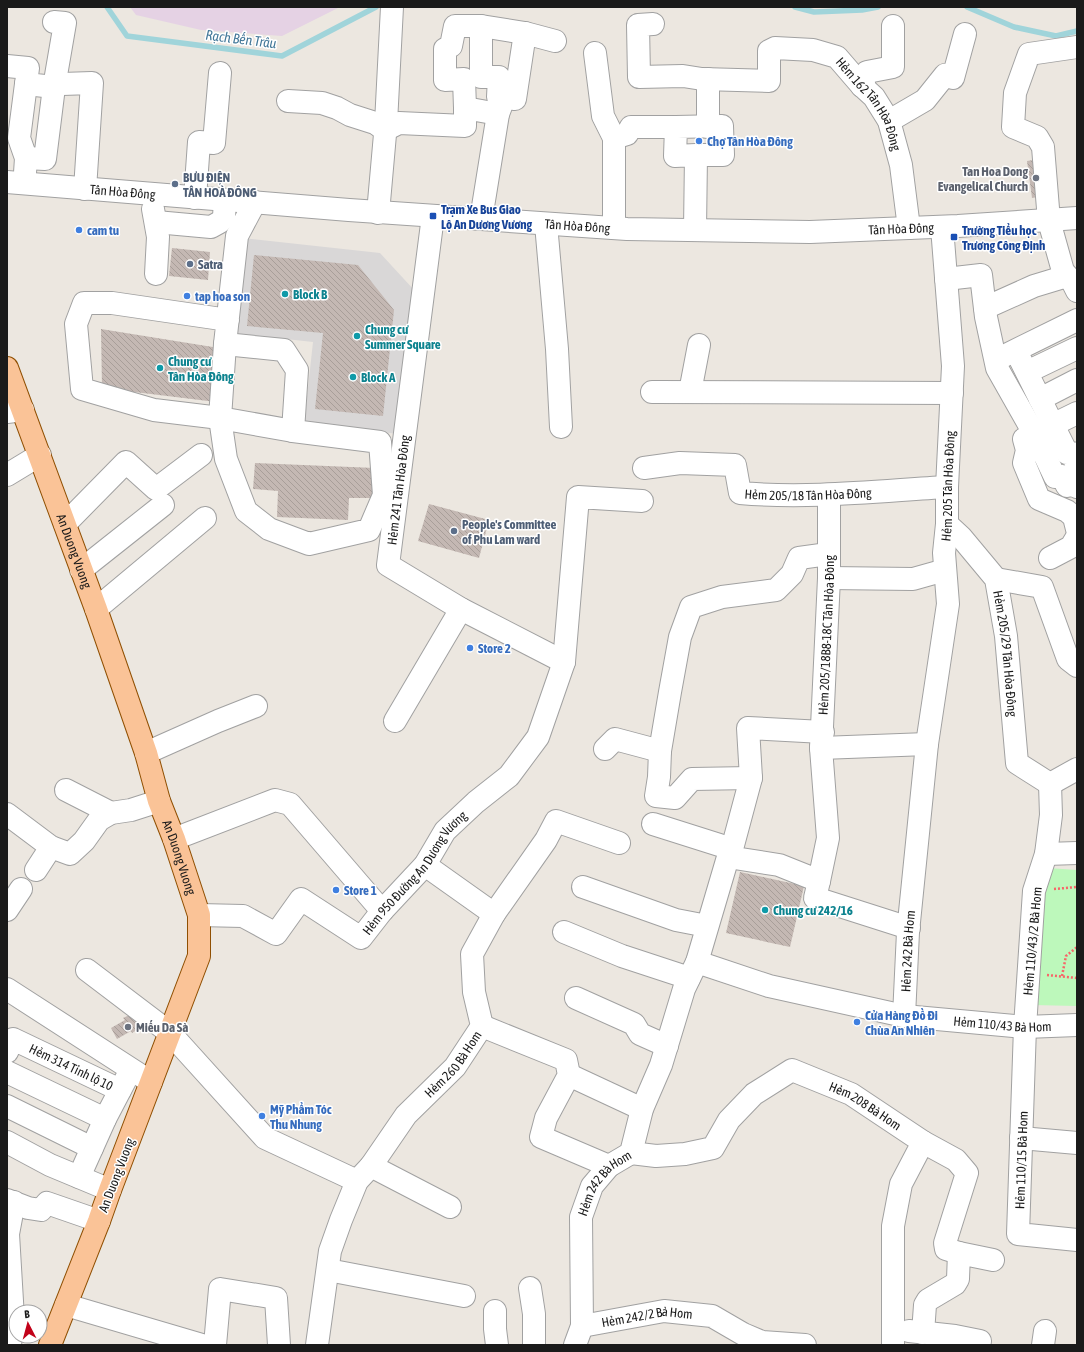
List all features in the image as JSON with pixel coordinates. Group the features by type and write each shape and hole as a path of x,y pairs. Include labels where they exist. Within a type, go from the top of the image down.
{"main road":[{"name":"An Duong Vuong","path":"7,368 15,411 40,456 96,609 146,753 160,801 199,915 199,956 99,1221 50,1345"}],"street":[{"path":"378,212 386,126 392,7"},
{"path":"26,158 44,159 54,86 65,23 54,22"},
{"path":"653,24 638,25 639,77 683,76 708,79 708,127"},
{"path":"288,101 322,104 337,108 350,115 386,126 398,123 465,126 464,79 445,80 446,49 451,46 455,26 481,26 524,33 555,41"},
{"path":"481,26 481,77 499,77 498,97 502,106 481,219"},
{"path":"862,86 867,72 893,67 893,26"},
{"path":"465,108 502,106 515,99 524,33"},
{"path":"889,121 925,100 945,75 953,78 965,34"},
{"path":"985,308 1034,286 1072,283 1064,271 1049,221 1043,147 1037,137 1013,128 1015,93 1029,54 1077,47"},
{"name":"Hẻm 162 Tân Hòa Đông","path":"708,79 769,81 769,51 775,48 813,50 837,57 862,86 874,97 889,121 901,165 909,228"},
{"path":"595,53 603,116 614,138 614,228"},
{"path":"7,66 28,68 19,138 26,158 15,183"},
{"path":"195,198 199,142 214,143 220,73"},
{"path":"26,84 54,86 62,84 92,83 85,188"},
{"path":"614,138 627,134 631,127 722,126 723,155 675,156 676,127"},
{"path":"695,230 696,155"},
{"name":"Tân Hòa Đông","path":"15,183 378,212 614,228 810,232 942,227 1077,218"},
{"path":"149,194 158,237 156,274"},
{"path":"156,222 211,226 220,222 224,217 225,200"},
{"path":"228,320 112,304 84,303 76,324 82,388 154,410 220,418 293,431 380,442 384,495 369,530 309,544 269,528 246,511 226,459 220,418 225,344 228,320 237,236 255,202"},
{"name":"Hẻm 241 Tân Hòa Đông","path":"433,216 388,565 461,609 564,662"},
{"path":"546,224 557,349 561,427"},
{"name":"Hẻm 205 Tân Hòa Đông","path":"927,744 948,604 944,552 947,524 947,487 953,366 942,227"},
{"path":"946,279 981,275 985,308 997,368 1044,429 1067,453 1076,470 1066,486 1062,476 1055,477 1044,429 1040,399 1016,351"},
{"path":"996,360 1077,320"},
{"path":"225,344 284,350 298,370 293,431"},
{"path":"690,392 699,345"},
{"path":"1027,372 1077,348"},
{"path":"1040,399 1077,380"},
{"path":"652,392 952,393"},
{"path":"1050,558 1071,547 1076,525 1067,511 1039,500 1024,463 1027,450 1024,440 1077,413"},
{"path":"64,524 126,462 156,489 201,455"},
{"path":"7,475 40,456"},
{"name":"Hẻm 205/18 Tân Hòa Đông","path":"644,468 680,463 735,466 740,493 770,495 829,495 947,487"},
{"name":"Hẻm 205/18B8-18C Tân Hòa Đông","path":"819,881 828,838 822,740 829,578 829,495"},
{"name":"Hẻm 950 Đường An Dương Vương","path":"199,915 243,916 276,934 301,898 361,938 382,911 425,865 445,831 476,802 509,776 538,737 564,662 578,497 642,501"},
{"path":"81,570 163,505"},
{"path":"96,609 205,518"},
{"name":"Hẻm 205/29 Tân Hòa Đông","path":"947,524 961,537 996,579 1006,636 1017,763 1050,784"},
{"path":"751,778 692,779 675,798 656,796 659,777 660,751 680,637 691,607 722,597 776,590 792,574 799,558 828,554"},
{"path":"829,578 913,579 945,570"},
{"path":"996,579 1042,587 1068,659 1077,666"},
{"path":"395,721 461,609"},
{"path":"146,753 256,706"},
{"name":"Hẻm 242 Bà Hom","path":"578,1336 581,1217 592,1186 609,1166 631,1153 642,1109 661,1065 684,989 693,970 730,853 751,778 748,728 822,740"},
{"path":"605,749 614,740 660,751"},
{"path":"822,740 927,744"},
{"name":"Hẻm 242 Bà Hom","path":"904,1016 909,928 927,744"},
{"path":"1050,784 1077,769"},
{"name":"Hẻm 110/43/2 Bà Hom","path":"1025,1027 1034,891 1046,854 1051,815 1050,784"},
{"path":"66,790 111,813"},
{"path":"174,839 275,800 290,804 382,911"},
{"path":"7,814 51,847 70,854 84,841 99,820 111,813 131,810 160,801"},
{"name":"Hẻm 260 Bà Hom","path":"317,1345 330,1251 341,1220 364,1174 406,1115 456,1067 482,1026 474,992 472,954 494,914 546,840 556,821 619,843"},
{"path":"653,824 730,853 779,865 819,881 815,898 909,928"},
{"path":"36,870 51,847"},
{"path":"1046,854 1077,853"},
{"path":"425,865 494,914"},
{"path":"583,887 676,920 707,926"},
{"path":"7,910 21,889"},
{"path":"564,932 622,956 769,986 904,1016"},
{"path":"87,970 170,1033 265,1138 450,1207"},
{"path":"7,990 151,1082"},
{"path":"576,998 634,1024 640,1034 667,1046"},
{"name":"Hẻm 110/43 Bà Hom","path":"904,1016 1025,1027 1077,1025"},
{"path":"482,1026 566,1060 569,1075 546,1118 541,1137 609,1166"},
{"name":"Hẻm 110/15 Bà Hom","path":"1025,1027 1018,1234 1077,1240"},
{"name":"Hẻm 314 Tỉnh lộ 10","path":"7,1052 13,1039 120,1090"},
{"path":"79,1177 106,1118 131,1069"},
{"name":"Hẻm 208 Bà Hom","path":"631,1153 656,1156 685,1154 713,1148 729,1120 754,1094 792,1070 851,1094 923,1142"},
{"path":"7,1072 106,1118"},
{"path":"569,1075 642,1109"},
{"path":"7,1106 92,1148"},
{"path":"1021,1138 1077,1143"},
{"path":"7,1142 50,1165 110,1190"},
{"path":"893,1345 893,1226 901,1184 923,1142 956,1160 967,1173 945,1243 946,1249 993,1260"},
{"path":"10,1345 13,1318 8,1234 10,1201 28,1208 40,1210 46,1203 99,1221"},
{"path":"923,1333 925,1305 928,1300 955,1284 958,1279 959,1253"},
{"path":"328,1270 464,1296"},
{"path":"530,1288 534,1314 534,1345"},
{"path":"215,1345 220,1289 276,1298 279,1345"},
{"path":"66,1305 202,1345"},
{"path":"495,1311 497,1345"},
{"name":"Hẻm 242/2 Bà Hom","path":"578,1336 664,1311 712,1316 743,1334 762,1342 805,1345"},
{"path":"897,1345 907,1331 973,1342"}],"path":[{"path":"1062,976 1066,956 1077,947"},
{"path":"1028,973 1077,978"}],"shaded area":[{"path":"130,7 340,7 282,36 201,30 136,15"},
{"name":"Chung cư Summer Square","path":"243,238 380,253 415,291 399,434 304,424 313,342 232,333"}],"green space":[{"path":"1048,868 1077,870 1077,1006 1032,1005"}],"building":[{"name":"Tan Hoa Dong Evangelical Church","path":"1039,159 1044,196 1032,198 1027,161"},
{"name":"Satra","path":"172,248 210,252 208,280 169,276"},
{"name":"Chung cư Summer Square","path":"254,255 358,265 394,310 383,416 315,409 323,333 247,326"},
{"name":"Chung cư Tân Hòa Đông","path":"101,329 219,348 216,402 102,388"},
{"path":"255,463 375,468 374,498 349,498 348,520 277,517 278,491 253,489"},
{"name":"People's Committee of Phu Lam ward","path":"429,504 489,520 479,558 418,541"},
{"name":"Chung cư 242/16","path":"740,872 804,886 790,947 726,933"},
{"name":"Miếu Da Sà","path":"136,1012 145,1025 132,1033 131,1031 117,1039 111,1028 125,1020 123,1018"}],"waterway":[{"name":"Rạch Bến Trâu","path":"107,7 127,36 282,56 376,7"},
{"name":"Rạch Bến Trâu","path":"795,7 814,12 862,10 878,7"},
{"name":"Rạch Bến Trâu","path":"967,7 1014,27 1056,36 1077,31"}],"place":[{"name":"Chợ Tân Hòa Đông","path":"699,141"},
{"name":"Tan Hoa Dong Evangelical Church","path":"1036,178"},
{"name":"BƯU ĐIỆN TÂN HOÀ ĐÔNG","path":"175,184"},
{"name":"Trạm Xe Bus Giao Lộ An Dương Vương","path":"433,216"},
{"name":"cam tu","path":"79,230"},
{"name":"Trường Tiểu học Trương Công Định","path":"954,237"},
{"name":"Satra","path":"190,264"},
{"name":"Block B","path":"285,294"},
{"name":"tap hoa son","path":"187,296"},
{"name":"Chung cư Summer Square","path":"357,336"},
{"name":"Chung cư Tân Hòa Đông","path":"160,368"},
{"name":"Block A","path":"353,377"},
{"name":"People's Committee of Phu Lam ward","path":"454,531"},
{"name":"Store 2","path":"470,648"},
{"name":"Store 1","path":"336,890"},
{"name":"Chung cư 242/16","path":"765,910"},
{"name":"Cửa Hàng Đồ Đi Chùa An Nhiên","path":"857,1022"},
{"name":"Miếu Da Sà","path":"128,1027"},
{"name":"Mỹ Phẩm Tóc Thu Nhung","path":"262,1116"}]}
